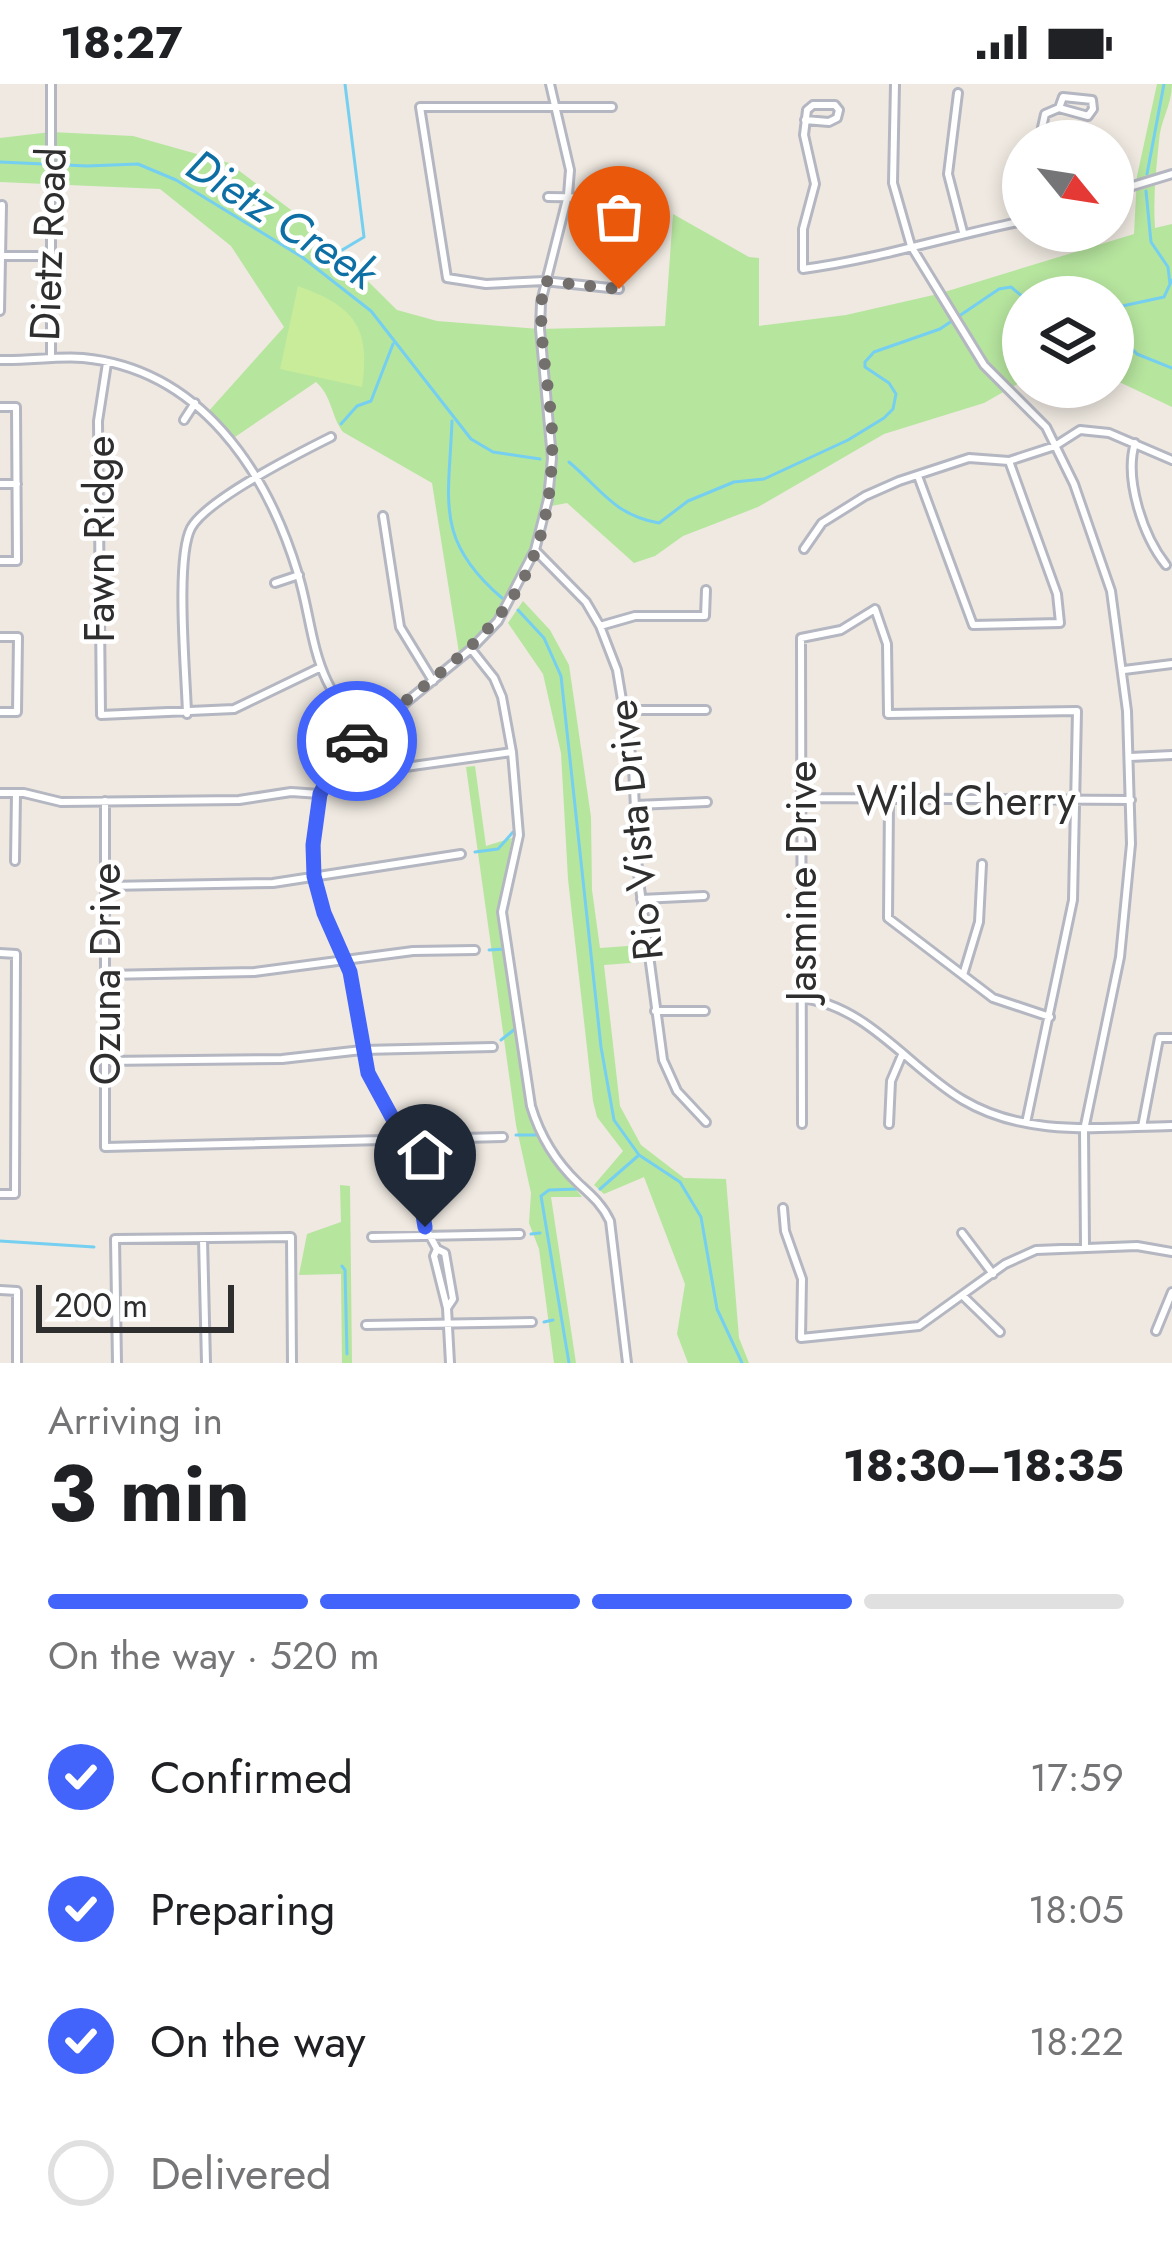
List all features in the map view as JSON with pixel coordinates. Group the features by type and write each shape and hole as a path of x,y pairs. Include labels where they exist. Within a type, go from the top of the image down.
{"street":[{"name":"Dietz Road","path":"0,361 51,358 51,84"},
{"path":"450,1363 447,1308 434,1256 437,1249 406,1140 375,1089 362,1050 346,959 324,913 314,876 313,845 320,794 338,759 472,649 514,595 535,550 553,458 539,329 544,281 568,195 570,160 550,84"},
{"path":"555,98 559,84"},
{"path":"895,84 893,183 911,246 966,341 1046,427 1074,484 1109,581 1124,670 1130,757 1129,880 1120,957 1084,1130 1085,1247"},
{"path":"958,93 948,174 963,232"},
{"path":"1044,120 1046,114 1059,108 1088,116 1094,109 1092,100 1082,97 1063,98 1059,108"},
{"path":"805,120 829,122 839,110 836,105 813,105 807,110 805,120 804,135 814,191 802,229 803,268 855,262 1002,225"},
{"path":"612,107 420,107 446,278 507,286 544,281 619,289"},
{"path":"1134,186 1172,174"},
{"path":"548,197 615,198"},
{"path":"0,311 2,205"},
{"path":"2,256 51,256"},
{"path":"51,358 107,362 148,376 195,403 230,437 285,532 321,668 332,691 366,733"},
{"name":"Fawn Ridge","path":"107,362 98,422 101,716 187,714"},
{"path":"184,420 195,403"},
{"path":"0,407 16,407 17,484 17,561 0,561"},
{"path":"804,549 814,530 865,496 969,458 1009,461 1088,430 1172,460"},
{"path":"321,668 234,710 187,714 184,564 188,536 209,508 331,436"},
{"path":"1135,443 1130,481 1166,565"},
{"path":"918,476 973,625 1060,622 1057,594 1009,461"},
{"path":"0,484 17,484"},
{"path":"383,516 400,627 434,681"},
{"name":"Rio Vista Drive","path":"535,550 572,584 600,626 617,670 636,805 641,899 667,1075 706,1122"},
{"path":"275,583 299,575"},
{"path":"600,626 635,616 705,616 706,590"},
{"name":"Jasmine Drive","path":"802,1124 801,638 841,630 875,609 887,644 888,714 1077,712 1077,800"},
{"path":"0,637 17,637 17,712 0,712"},
{"path":"472,649 502,697 512,752 519,835 502,912 531,1106 538,1130 555,1158 601,1204 610,1221 627,1363"},
{"path":"1124,670 1172,664"},
{"path":"625,710 706,710"},
{"path":"383,770 512,752"},
{"path":"1130,757 1172,755"},
{"path":"0,793 61,802 320,794"},
{"path":"15,861 16,793"},
{"name":"Wild Cherry","path":"801,798 1131,800"},
{"path":"1027,1123 1073,900 1077,800"},
{"name":"Ozuna Drive","path":"105,801 105,1147 406,1140"},
{"path":"890,801 888,918 1009,1006 1050,1017"},
{"path":"636,805 707,802"},
{"path":"106,886 259,884 461,854"},
{"path":"963,975 979,922 982,864"},
{"path":"641,899 704,896"},
{"path":"105,975 254,972 413,951 475,950"},
{"path":"0,953 16,954 15,1194 0,1194"},
{"path":"801,998 835,1004 963,1100 993,1114 1084,1130 1172,1126"},
{"path":"656,1011 705,1011"},
{"path":"1142,1127 1159,1038 1172,1038"},
{"path":"105,1061 325,1057 362,1050 493,1047"},
{"path":"889,1124 891,1081 902,1055"},
{"path":"406,1140 503,1137"},
{"path":"784,1208 785,1231 802,1279 801,1338 910,1328 932,1320 993,1274 1036,1250 1137,1246 1172,1252"},
{"path":"962,1233 993,1274"},
{"path":"372,1237 520,1234"},
{"path":"117,1363 115,1239 290,1237 292,1363"},
{"path":"203,1239 206,1363"},
{"path":"0,1290 17,1291 17,1363"},
{"path":"1156,1331 1172,1292"},
{"path":"963,1296 1000,1332"},
{"path":"366,1325 532,1322"}],"green space":[{"path":"1157,84 1172,84 1160,134 1154,205 1155,228 1172,224 1172,407 1134,389 1134,276 1002,276 1002,393 984,403 884,434 758,507 683,536 655,556 634,563 567,503 546,507 514,589 460,659 432,483 343,432 316,382 232,439 207,413 284,327 231,246 160,189 0,182 0,138 51,132 133,136 229,163 311,225 397,310 437,321 539,329 665,326 673,214 749,257 759,258 759,326 846,315 938,294 1075,252 1134,252 1137,176"},
{"path":"298,286 332,302 354,321 364,348 362,387 280,369"},
{"path":"523,601 550,630 569,665 591,817 592,890 600,948 641,945 643,962 604,965 620,1106 641,1145 684,1178 726,1179 739,1338 749,1363 688,1363 677,1334 685,1284 644,1177 604,1194 594,1185 623,1151 597,1117 593,1101 568,879 561,753 543,674 508,623"},
{"path":"475,766 486,846 512,838 499,910 532,1121 543,1148 582,1197 551,1197 576,1363 554,1363 539,1249 529,1223 531,1193 516,1125 466,767"},
{"path":"340,1185 350,1186 352,1363 342,1363 341,1274 299,1275 307,1234 341,1222"}],"waterway":[{"path":"317,265 364,237 345,84"},
{"path":"1147,174 1164,84"},
{"name":"Dietz Creek","path":"0,162 138,164 176,180 302,257 371,311 471,439 493,452 540,459"},
{"path":"1146,191 1151,242 1168,267 1170,284"},
{"name":"Dietz Creek","path":"1134,303 1164,297 1172,280"},
{"name":"Dietz Creek","path":"569,462 619,508 659,523 688,501 734,482 764,479 884,418 893,409 896,394 889,383 865,367 874,352 940,329 1002,288"},
{"path":"341,424 357,406 371,401 393,344"},
{"path":"1134,351 1172,368"},
{"path":"452,421 450,518 465,557 502,598"},
{"path":"518,610 544,638 561,676 601,1047 614,1120 639,1155 680,1182 701,1217 717,1309 742,1363"},
{"path":"475,852 498,849 513,832"},
{"path":"489,950 504,949"},
{"path":"501,1040 515,1029"},
{"path":"516,1135 538,1135"},
{"path":"600,1189 639,1155"},
{"path":"569,1363 541,1196 549,1190 577,1189"},
{"path":"531,1234 540,1233"},
{"path":"0,1241 94,1247"},
{"path":"342,1266 347,1354"},
{"path":"544,1322 553,1320"}],"way so far":[{"path":"357,741 472,649 498,621 527,570 548,499 553,458 539,329 544,281 619,289"}],"route":[{"path":"357,741 338,759 320,794 314,876 324,913 350,972 368,1073 413,1156 425,1227"}]}
